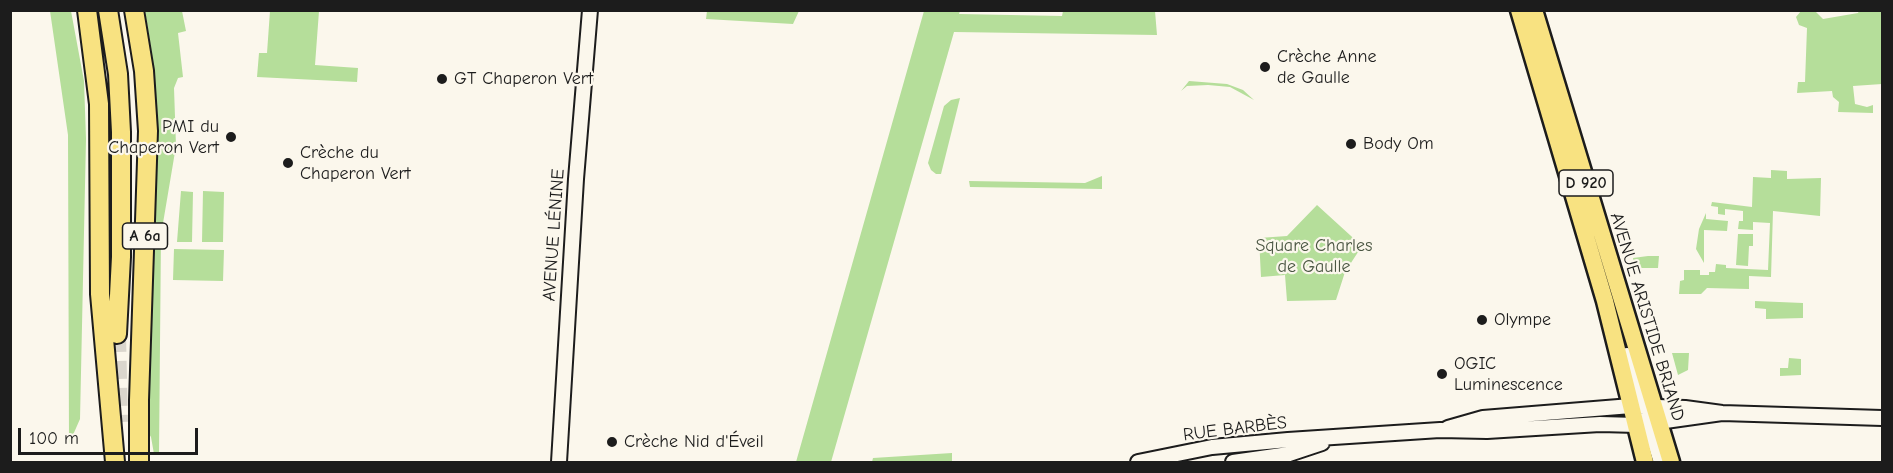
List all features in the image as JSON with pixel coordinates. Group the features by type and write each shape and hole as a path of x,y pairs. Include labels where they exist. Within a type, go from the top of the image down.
{"highway":[{"name":"A 6a","path":"87,10 99,104 100,294 115,462"},
{"path":"108,10 117,74 121,132 121,257 117,334"},
{"name":"A 6a","path":"134,10 144,71 148,131 139,410 140,462"}],"main road":[{"name":"AVENUE LÉNINE","path":"559,462 576,179 590,10"},
{"name":"AVENUE ARISTIDE BRIAND","path":"1519,10 1605,301 1649,424 1671,462"},
{"name":"AVENUE ARISTIDE BRIAND","path":"1534,10 1649,424 1645,462"},
{"name":"RUE BARBÈS","path":"1440,430 1484,418 1643,406 1722,413"},
{"name":"RUE BARBÈS","path":"1138,462 1212,447 1288,440 1336,439 1440,430 1478,432 1600,424 1649,424 1722,413"},
{"path":"1722,413 1882,418"},
{"path":"1649,424 1661,462"},
{"name":"RUE BARBÈS","path":"1233,462 1289,454 1336,439"}],"green space":[{"path":"707,10 799,11 793,24 706,19"},
{"path":"50,11 71,11 84,81 86,139 80,419 69,444 68,135"},
{"path":"145,11 182,11 186,31 178,33 183,77 178,78 174,88 176,146 161,235 159,453 154,454 151,437 145,428 157,153 154,68"},
{"path":"270,11 319,11 315,65 358,68 357,82 257,77 259,53 267,53"},
{"path":"924,11 1062,16 1063,11 1155,11 1157,35 954,32 831,462 796,462"},
{"path":"1801,11 1815,11 1823,19 1859,11 1882,11 1882,84 1853,86 1855,104 1867,107 1873,105 1873,113 1838,112 1839,102 1833,97 1832,91 1797,93 1798,82 1805,82 1807,28 1799,25 1796,17"},
{"path":"1189,81 1227,84 1243,90 1254,100 1230,87 1187,86 1181,91"},
{"path":"960,98 941,174 936,174 928,163 944,106 951,100"},
{"path":"1771,170 1787,171 1787,179 1821,178 1820,216 1773,211 1771,277 1749,276 1749,289 1707,288 1701,294 1679,294 1680,281 1684,280 1684,270 1700,270 1700,275 1709,275 1709,272 1715,272 1716,264 1726,265 1726,268 1768,270 1770,223 1753,222 1753,230 1738,229 1739,221 1743,221 1743,211 1725,209 1725,215 1718,214 1718,207 1711,206 1712,202 1752,207 1753,177 1771,178"},
{"path":"1102,176 1102,189 970,187 969,181 1085,183"},
{"path":"181,191 193,192 192,242 177,242"},
{"path":"203,191 224,192 223,242 202,242"},
{"name":"Square Charles de Gaulle","path":"1317,205 1362,246 1345,272 1336,300 1287,301 1285,275 1261,277 1259,238 1287,236"},
{"path":"1706,213 1706,219 1728,221 1727,231 1704,230 1704,263 1696,249 1699,229"},
{"path":"1738,234 1753,234 1753,246 1749,246 1748,266 1736,265"},
{"path":"174,249 224,250 223,281 173,280"},
{"path":"1659,256 1658,268 1635,268 1633,258"},
{"path":"1755,301 1803,303 1803,318 1766,319 1766,309 1755,308"},
{"path":"1672,353 1689,353 1688,370 1678,375"},
{"path":"1789,358 1801,359 1801,375 1780,376 1780,368 1788,368"},
{"path":"952,453 952,462 872,462 873,458"}],"tunnel":[{"path":"117,334 119,422"}],"place":[{"name":"Crèche Anne de Gaulle","path":"1265,67"},
{"name":"GT Chaperon Vert","path":"442,79"},
{"name":"PMI du Chaperon Vert","path":"231,137"},
{"name":"Body Om","path":"1351,144"},
{"name":"Crèche du Chaperon Vert","path":"288,163"},
{"name":"Olympe","path":"1482,320"},
{"name":"OGIC Luminescence","path":"1442,374"},
{"name":"Crèche Nid d'Éveil","path":"612,442"}]}
